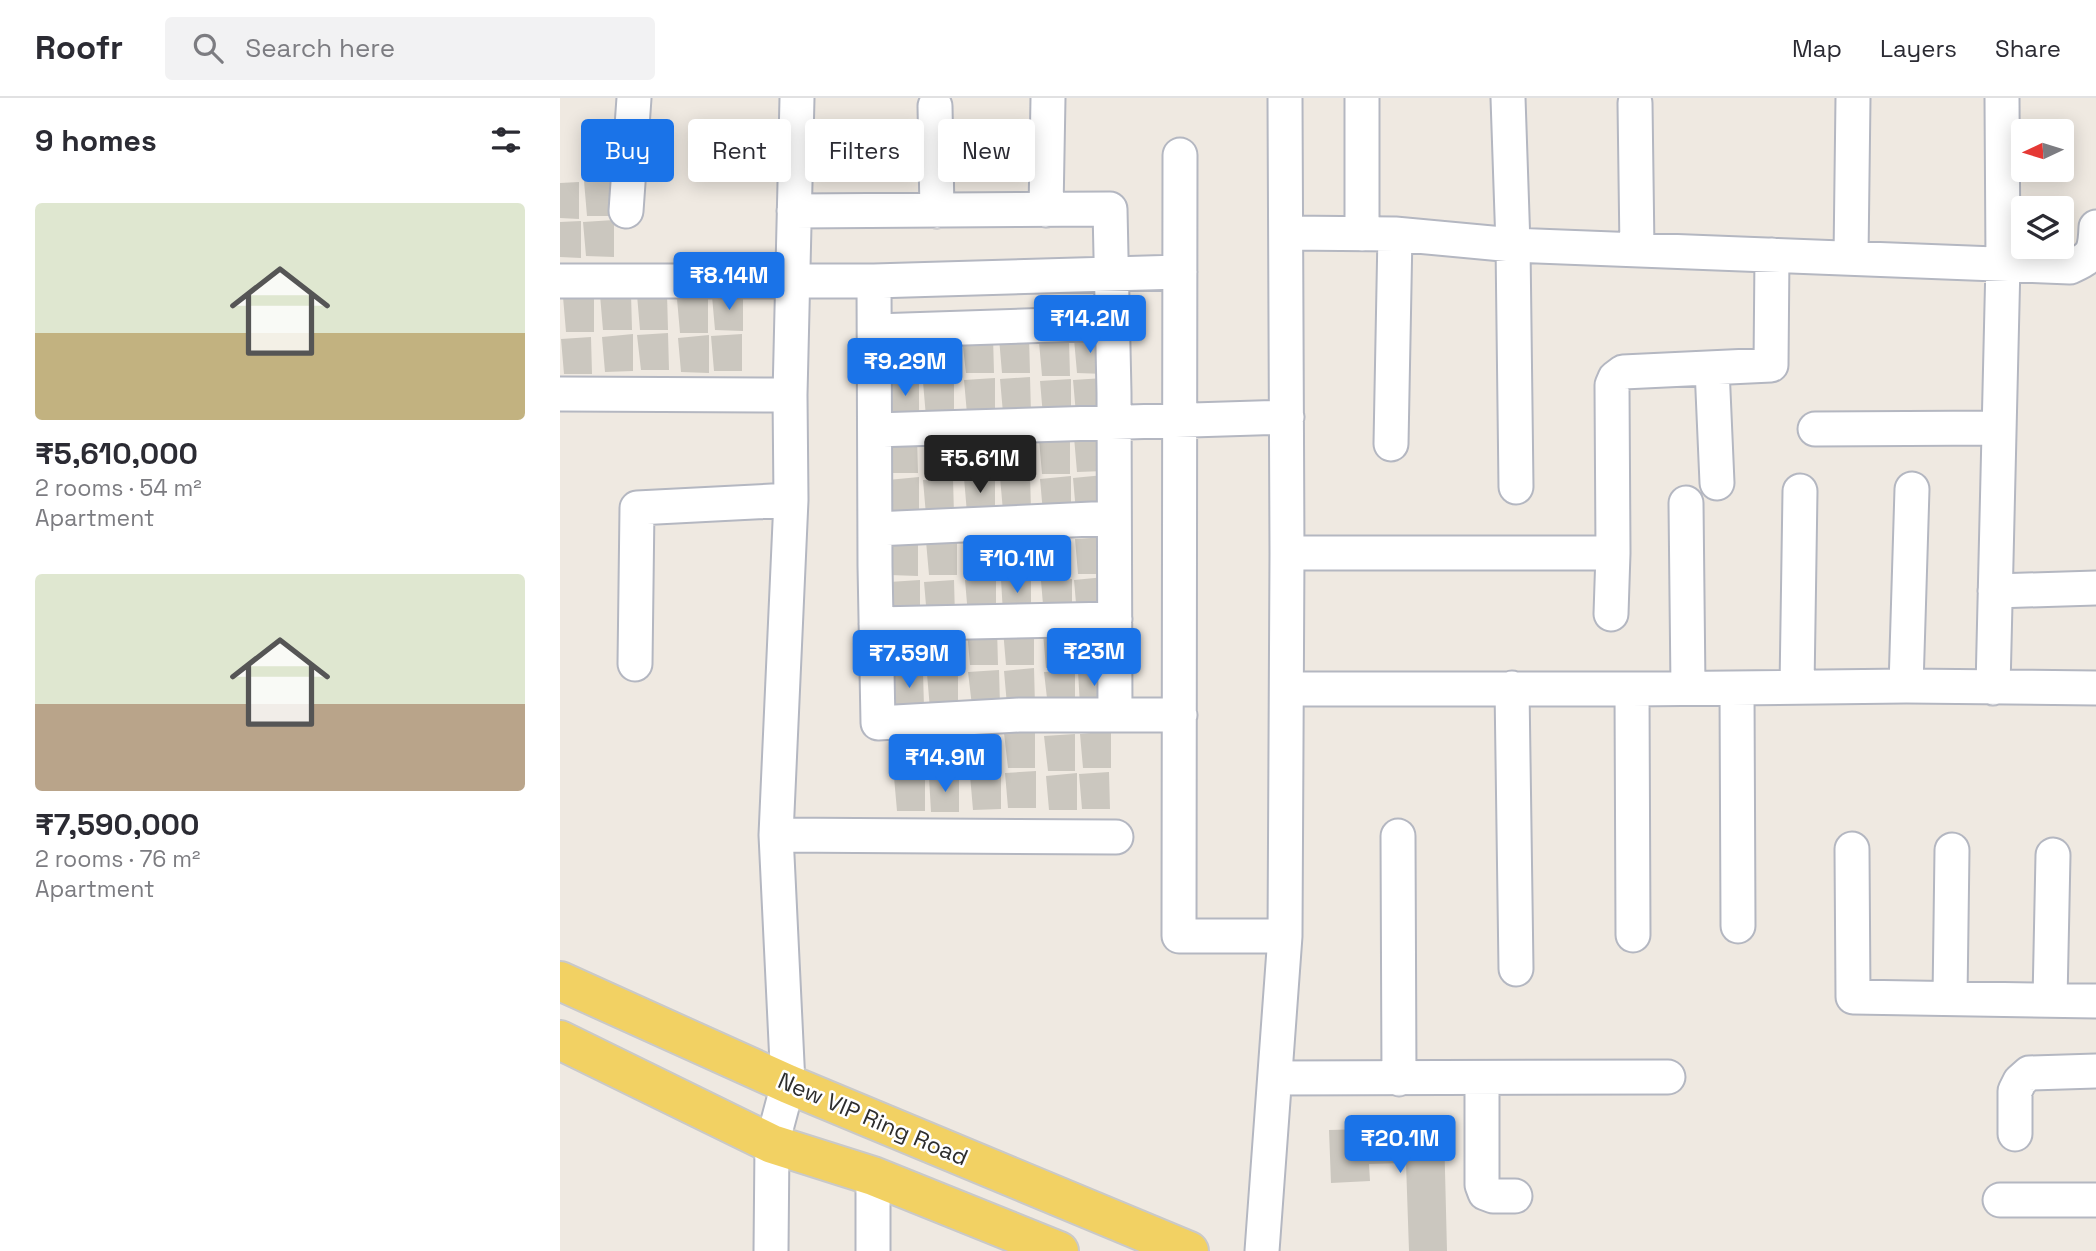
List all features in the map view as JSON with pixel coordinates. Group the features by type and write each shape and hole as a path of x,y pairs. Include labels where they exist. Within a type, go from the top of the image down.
{"main road":[{"name":"New VIP Ring Road","path":"560,981 788,1084 1189,1251"},
{"path":"560,1040 772,1144 873,1176 1059,1251"}],"street":[{"path":"625,211 634,98"},
{"path":"771,1251 772,1144 788,1084 776,835 792,500 790,395 797,98"},
{"path":"1046,210 1048,98"},
{"path":"1262,1251 1285,936 1285,98"},
{"path":"1362,98 1362,234"},
{"path":"1508,98 1516,487"},
{"path":"1851,258 1853,98"},
{"path":"1993,688 2003,262 2002,98"},
{"path":"1635,103 1637,250"},
{"path":"935,106 937,211"},
{"path":"1180,155 1179,936 1285,936"},
{"path":"794,211 1110,209 1115,715"},
{"path":"1287,233 1395,234 1513,246 2003,262 2070,267 2085,261 2091,255 2095,246 2096,228"},
{"path":"1391,444 1395,234"},
{"path":"1611,614 1612,385 1615,378 1623,372 1771,365 1772,255"},
{"path":"560,281 874,281 1180,272"},
{"path":"874,281 878,723 1019,715 1180,715"},
{"path":"875,331 1112,323"},
{"path":"1712,368 1717,483"},
{"path":"560,394 790,395"},
{"path":"875,430 1287,417"},
{"path":"1815,429 1999,428"},
{"path":"1906,686 1912,489"},
{"path":"1797,687 1800,491"},
{"path":"635,664 637,508 792,500"},
{"path":"1686,503 1688,687"},
{"path":"875,529 1114,518"},
{"path":"1287,553 1613,553"},
{"path":"1995,591 2096,588"},
{"path":"876,624 1115,619"},
{"path":"1287,689 1906,686 2096,688"},
{"path":"1512,688 1516,969"},
{"path":"1737,688 1738,926"},
{"path":"1632,689 1633,935"},
{"path":"776,835 1116,836"},
{"path":"1398,836 1399,1079"},
{"path":"1852,849 1853,997 2096,1001"},
{"path":"1950,998 1952,850"},
{"path":"2050,1000 2053,855"},
{"path":"2015,1134 2015,1091 2020,1081 2029,1073 2096,1071"},
{"path":"1275,1077 1668,1077"},
{"path":"1482,1078 1482,1185 1485,1193 1493,1196 1514,1196"},
{"path":"873,1176 873,1251"},
{"path":"2000,1200 2096,1200"}],"building":[{"path":"579,182 579,219 560,218 560,183"},
{"path":"584,182 614,182 615,216 587,216"},
{"path":"614,220 614,257 586,256 583,222"},
{"path":"581,221 581,258 560,257 560,222"},
{"path":"631,293 632,330 603,330 600,295"},
{"path":"667,293 668,330 640,330 637,295"},
{"path":"743,293 743,331 715,330 712,296"},
{"path":"594,295 594,332 566,332 563,297"},
{"path":"708,296 708,333 680,333 677,299"},
{"path":"668,333 669,370 641,370 637,335"},
{"path":"633,334 633,371 605,372 602,337"},
{"path":"742,334 742,371 714,371 711,336"},
{"path":"709,335 709,373 681,372 678,338"},
{"path":"993,336 994,373 966,373 962,339"},
{"path":"1029,336 1030,373 1002,373 999,338"},
{"path":"591,337 592,374 564,374 561,339"},
{"path":"1105,337 1105,374 1077,373 1074,339"},
{"path":"917,338 918,375 890,375 886,341"},
{"path":"956,338 956,375 928,375 926,340"},
{"path":"1069,340 1070,376 1042,376 1039,342"},
{"path":"1030,377 1031,414 1003,413 1000,379"},
{"path":"995,378 995,415 967,414 964,380"},
{"path":"1104,378 1104,414 1076,414 1073,380"},
{"path":"1071,379 1071,415 1043,416 1040,381"},
{"path":"919,380 919,417 892,416 888,382"},
{"path":"954,380 954,417 926,417 923,382"},
{"path":"993,434 994,471 966,471 962,437"},
{"path":"1029,434 1030,471 1002,471 999,436"},
{"path":"1105,434 1105,471 1077,472 1074,437"},
{"path":"917,436 918,473 890,473 886,439"},
{"path":"956,436 956,473 929,473 925,438"},
{"path":"1070,437 1070,474 1042,474 1039,439"},
{"path":"1030,474 1031,511 1003,511 1000,477"},
{"path":"1104,475 1104,512 1076,512 1073,478"},
{"path":"995,476 995,513 967,513 964,478"},
{"path":"1071,476 1071,514 1043,513 1040,479"},
{"path":"919,477 919,514 891,515 888,480"},
{"path":"953,478 954,515 926,515 923,480"},
{"path":"994,536 994,573 967,574 963,539"},
{"path":"1030,536 1031,573 1003,573 1000,539"},
{"path":"1106,537 1106,574 1078,574 1075,539"},
{"path":"957,538 957,575 929,575 926,541"},
{"path":"918,539 918,576 890,575 887,541"},
{"path":"1070,540 1070,577 1043,577 1040,542"},
{"path":"1031,576 1031,613 1003,614 1001,579"},
{"path":"1105,577 1105,615 1077,615 1074,580"},
{"path":"996,578 996,615 968,615 965,580"},
{"path":"1072,579 1072,616 1044,616 1041,581"},
{"path":"920,580 920,617 892,617 889,582"},
{"path":"954,580 955,617 927,617 924,582"},
{"path":"997,628 998,665 970,665 967,631"},
{"path":"1034,628 1034,665 1006,665 1003,630"},
{"path":"1109,628 1109,665 1081,665 1078,631"},
{"path":"922,630 922,667 894,667 891,632"},
{"path":"961,630 961,667 933,667 930,632"},
{"path":"1074,631 1074,668 1046,668 1043,633"},
{"path":"1034,668 1035,705 1007,705 1004,671"},
{"path":"1108,669 1109,706 1080,706 1078,671"},
{"path":"999,670 1000,706 972,706 968,672"},
{"path":"1075,670 1075,707 1048,707 1044,672"},
{"path":"923,671 924,708 896,708 892,674"},
{"path":"958,672 958,709 930,709 927,674"},
{"path":"999,731 999,768 971,768 968,733"},
{"path":"1035,731 1035,768 1008,768 1004,733"},
{"path":"1111,731 1111,768 1083,768 1080,734"},
{"path":"923,733 923,770 895,770 892,736"},
{"path":"962,733 962,770 934,770 931,735"},
{"path":"1075,734 1075,771 1048,771 1044,736"},
{"path":"1036,771 1036,808 1008,808 1005,773"},
{"path":"1001,772 1001,809 973,810 970,775"},
{"path":"1109,772 1110,809 1082,809 1079,774"},
{"path":"1077,773 1077,810 1049,810 1046,776"},
{"path":"925,774 925,811 897,811 894,777"},
{"path":"959,774 959,812 931,812 929,777"},
{"path":"1368,1129 1368,1133 1444,1131 1447,1251 1409,1251 1406,1163 1369,1164 1370,1181 1331,1183 1329,1130"}]}
